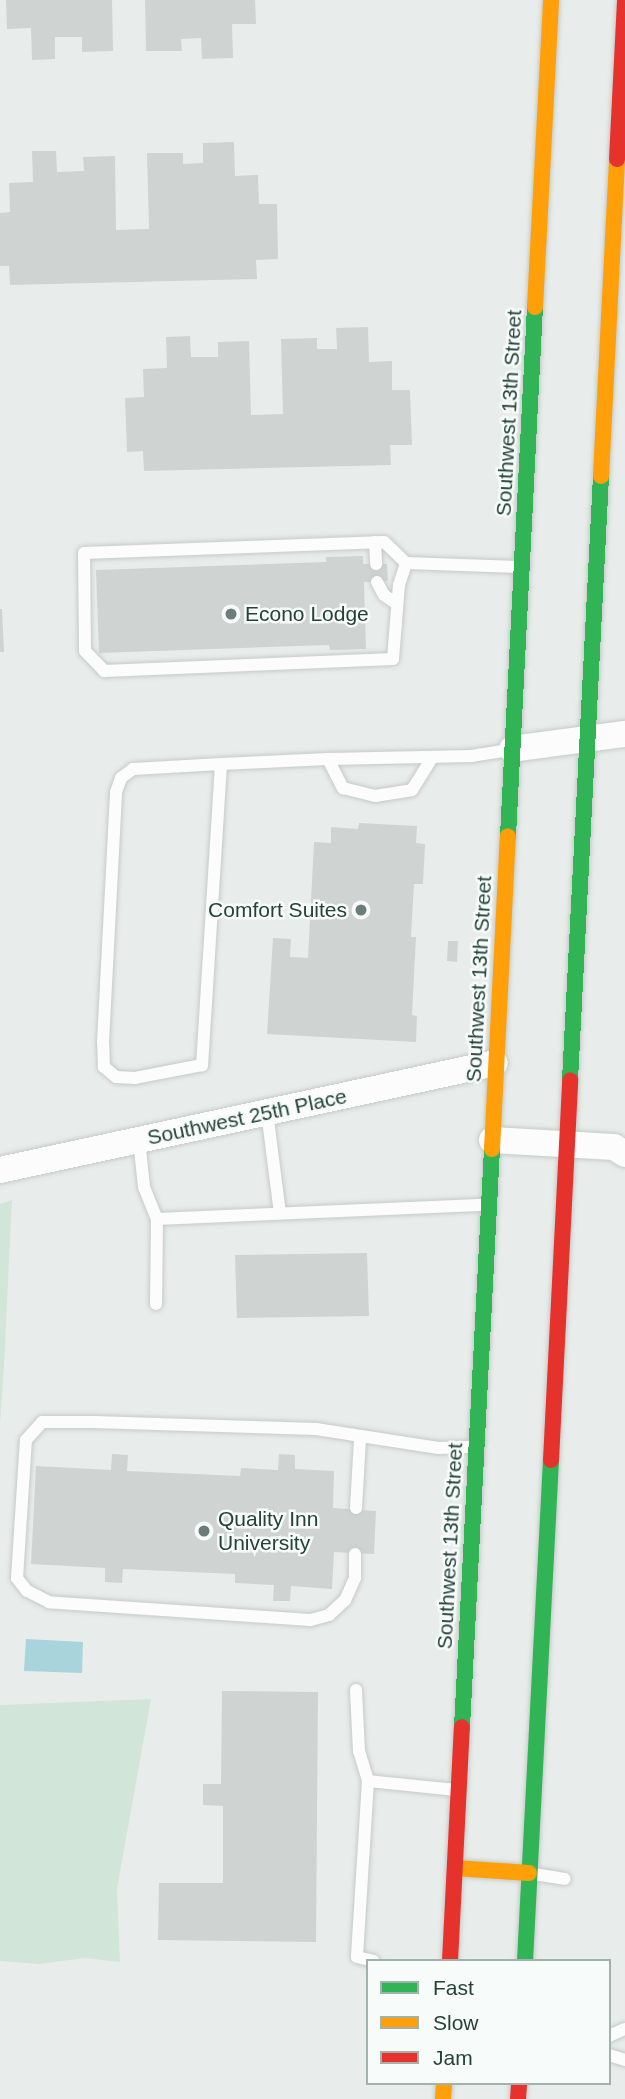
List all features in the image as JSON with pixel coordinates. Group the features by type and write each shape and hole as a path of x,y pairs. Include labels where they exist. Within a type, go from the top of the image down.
{"main road":[{"name":"Southwest 13th Street","path":"450,1959 551,0"},
{"path":"525,1959 625,0"},
{"path":"455,1868 530,1873"}],"street":[{"path":"512,749 625,734"},
{"name":"Southwest 25th Place","path":"0,1170 495,1063"},
{"path":"492,1140 614,1147 625,1154"}],"lane":[{"path":"375,542 376,564"},
{"path":"406,563 397,604 393,659 104,671 85,651 85,553 384,542 406,563 522,567"},
{"path":"377,582 384,596 397,604"},
{"path":"221,764 202,1065 135,1078 117,1077 104,1067 103,1042 116,792 121,778 133,769 221,764 328,759 433,757 512,749"},
{"path":"328,759 343,788 375,796 412,790 433,757"},
{"path":"267,1112 280,1213"},
{"path":"139,1140 144,1187 157,1219 156,1304"},
{"path":"157,1219 488,1205"},
{"path":"355,1554 355,1578 345,1600 329,1615 310,1620 49,1602 27,1591 17,1578 26,1440 42,1422 316,1429 360,1438 439,1448 476,1447"},
{"path":"356,1508 360,1438"},
{"path":"356,1690 359,1751 368,1781 357,1957 366,1959"},
{"path":"368,1781 459,1791"},
{"path":"530,1873 565,1879"}],"green space":[{"path":"12,1200 4,1366 0,1424 0,1204"},
{"path":"151,1699 117,1889 120,1962 85,1958 39,1964 0,1961 0,1705"}],"water":[{"path":"26,1639 83,1642 82,1673 24,1671"}],"building":[{"path":"6,0 112,0 113,51 82,52 82,37 55,37 55,59 32,60 31,28 7,29"},
{"path":"145,0 255,0 256,24 232,24 233,58 202,59 201,38 181,39 182,51 146,51"},
{"path":"234,142 235,176 258,175 259,204 277,204 278,259 256,260 257,279 10,285 9,266 0,266 0,213 10,212 9,183 33,182 32,151 56,151 57,172 84,171 83,157 115,156 116,230 149,229 147,153 183,153 183,164 203,163 203,143"},
{"path":"368,327 369,362 392,361 392,390 410,390 412,445 390,445 391,465 144,471 143,451 127,452 125,398 144,397 143,369 167,368 166,337 190,336 191,357 218,357 218,342 249,341 251,415 283,414 281,339 317,338 317,349 337,349 336,328"},
{"name":"Econo Lodge","path":"363,556 363,564 387,564 388,581 364,582 366,649 330,650 329,645 99,653 96,570 326,562 326,557"},
{"path":"2,609 4,652 0,652"},
{"name":"Comfort Suites","path":"359,823 417,826 416,843 425,844 423,884 414,884 411,937 416,937 412,1015 417,1016 416,1042 267,1034 273,938 291,939 290,957 308,958 314,842 331,843 331,827 358,829"},
{"path":"448,941 458,941 457,962 447,961"},
{"path":"367,1253 369,1316 237,1318 235,1255"},
{"name":"Quality Inn University","path":"112,1454 128,1455 127,1471 240,1476 241,1468 278,1470 279,1454 295,1455 295,1469 334,1471 333,1508 376,1511 374,1554 334,1552 332,1589 291,1586 290,1601 273,1601 274,1585 235,1583 235,1574 123,1569 122,1583 105,1582 105,1568 31,1564 36,1466 111,1470"},
{"path":"222,1691 318,1692 316,1942 158,1940 159,1883 223,1883 223,1806 203,1805 203,1784 221,1784"}],"traffic: fast":[{"path":"508,836 535,307"},
{"path":"570,1080 601,476"},
{"path":"462,1727 492,1149"},
{"path":"525,1959 551,1460"}],"traffic: slow":[{"path":"535,307 551,0"},
{"path":"601,476 617,159"},
{"path":"492,1149 508,836"},
{"path":"455,1868 529,1873"},
{"path":"443,2099 444,2085"}],"traffic: jam":[{"path":"617,159 625,0"},
{"path":"551,1460 570,1080"},
{"path":"450,1959 462,1727"},
{"path":"518,2099 519,2085"}],"place":[{"name":"Econo Lodge","path":"231,614"},
{"name":"Comfort Suites","path":"361,910"},
{"name":"Quality Inn University","path":"204,1531"}]}
